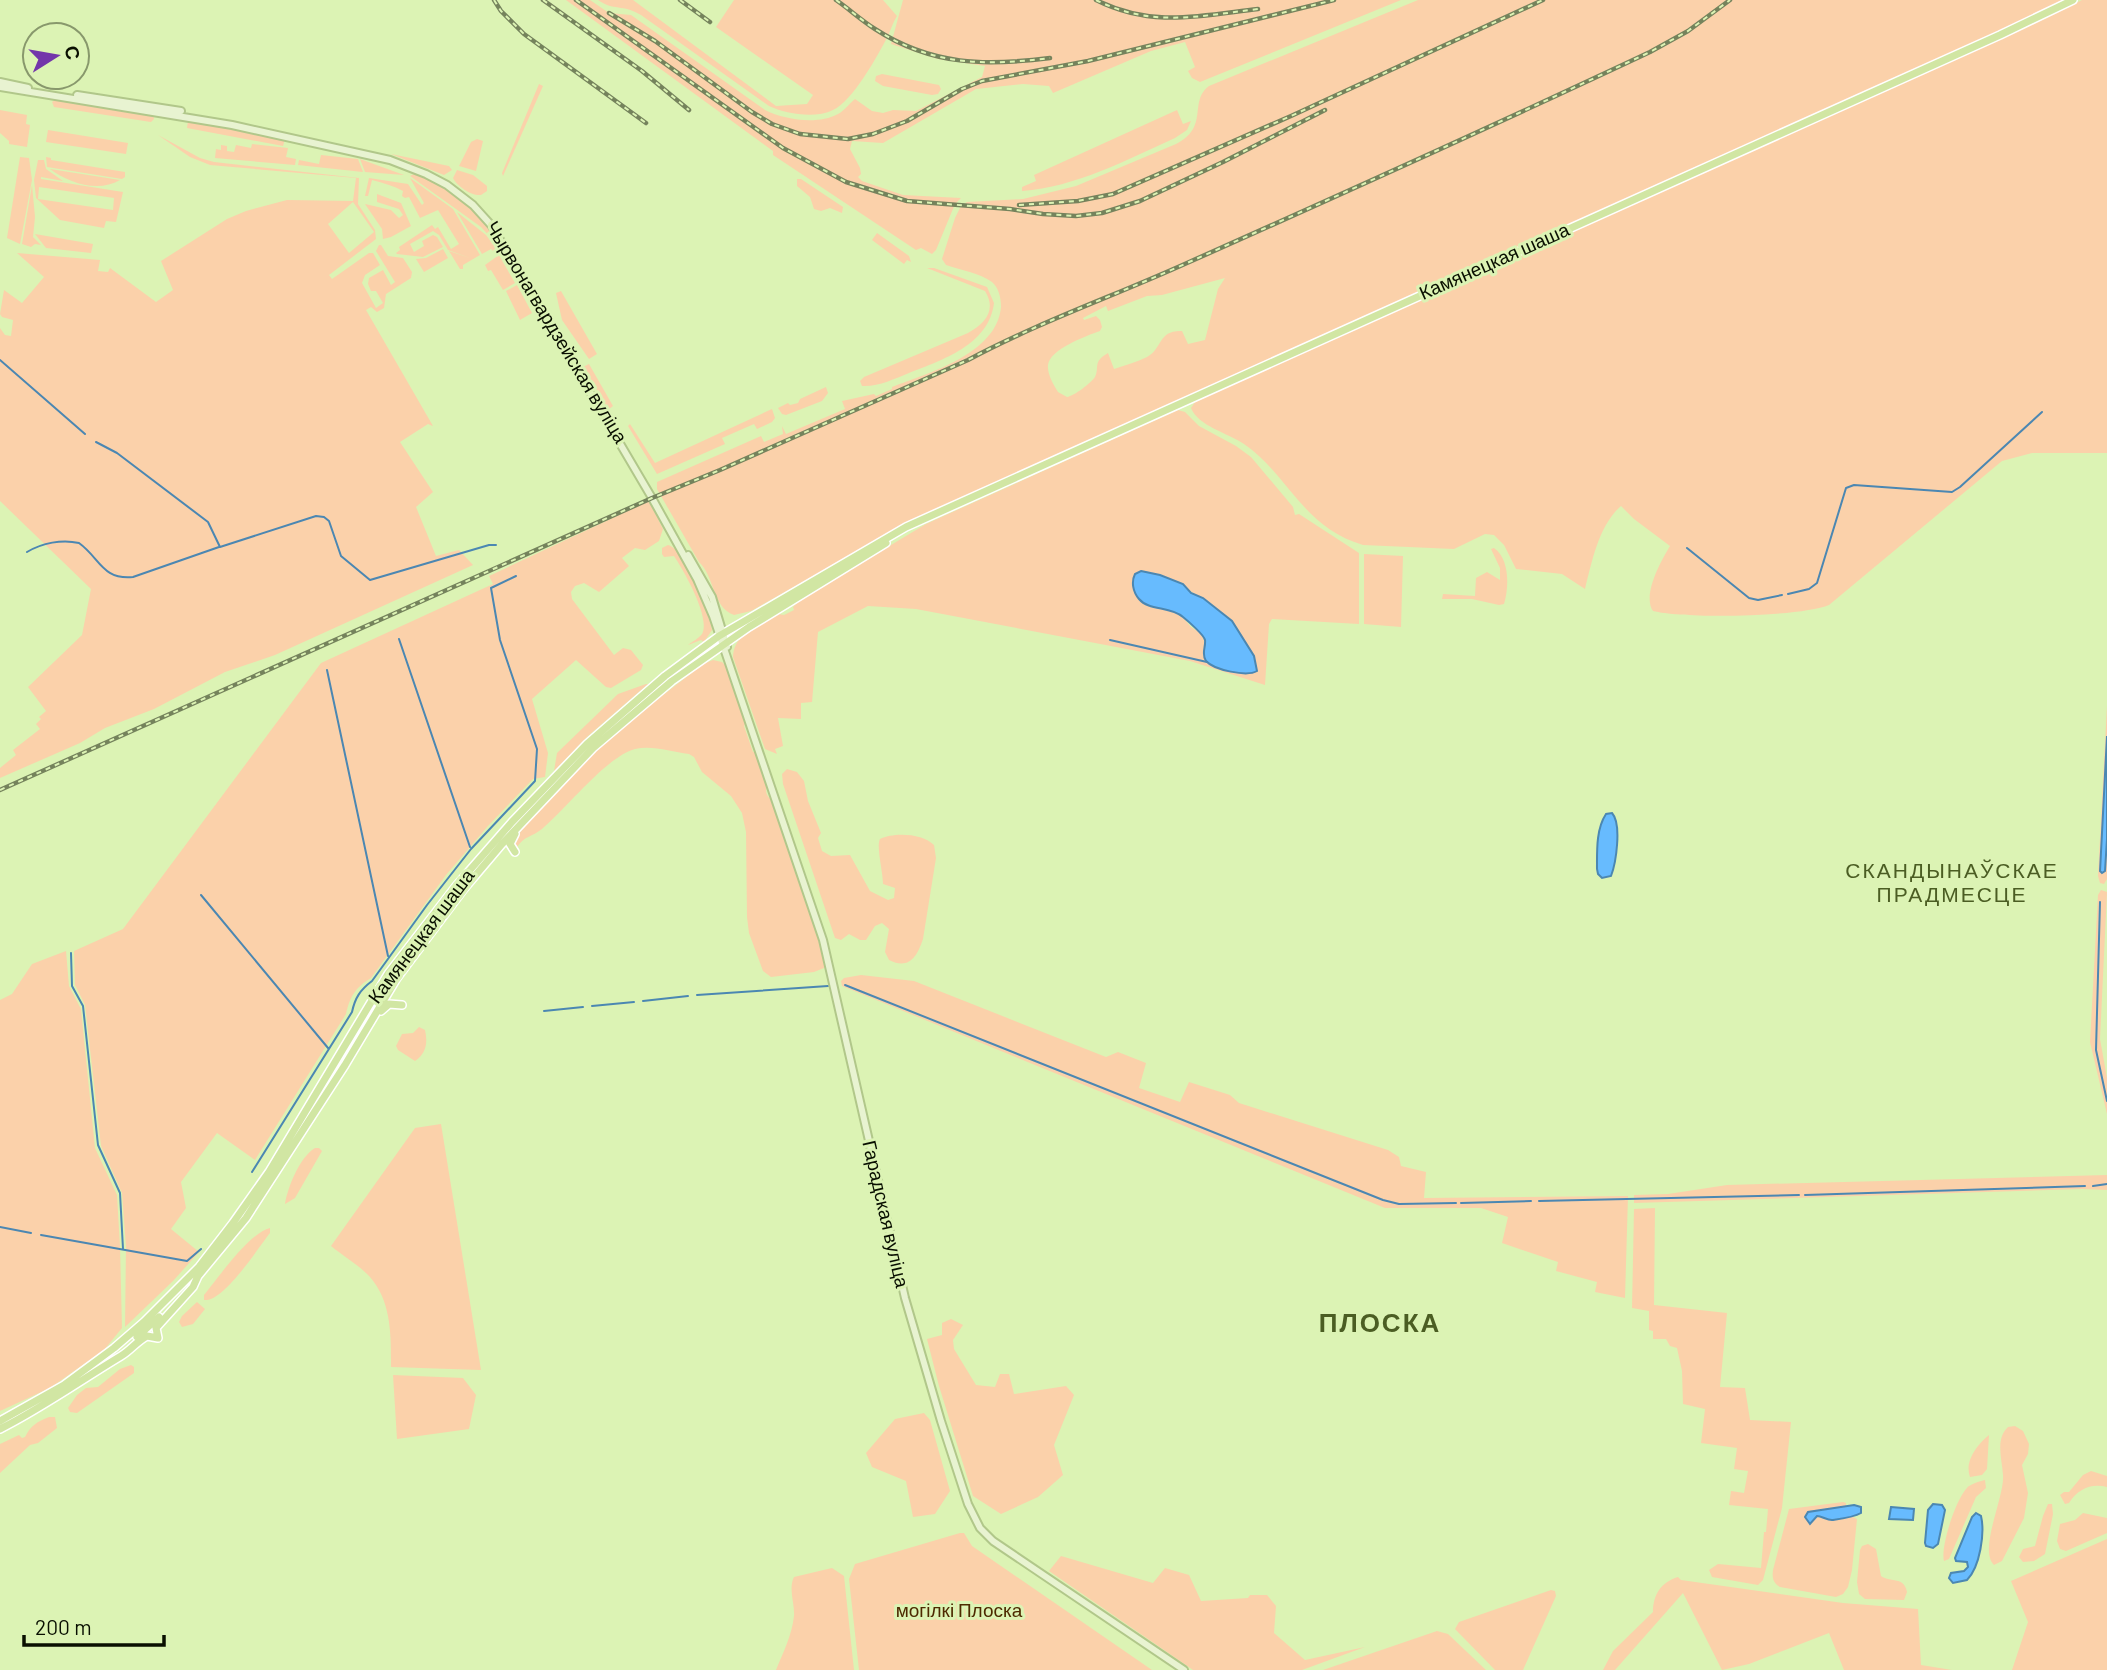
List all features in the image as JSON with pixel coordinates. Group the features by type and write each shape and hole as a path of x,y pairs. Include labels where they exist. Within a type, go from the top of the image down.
{"main road":[{"name":"Камянецкая шаша","path":"3,1419 64,1385 114,1348 144,1322 198,1267 269,1172 388,974 427,922 512,822 578,753 638,698 723,639 916,524 2073,0"},
{"name":"Чырвонагвардзейская вуліца","path":"0,84 185,116 373,156 426,174 457,192 480,211 505,246 688,562 723,639"},
{"name":"Камянецкая шаша","path":"198,1276 256,1203 345,1065 397,978 471,881 585,755 723,639"},
{"name":"Гарадская вуліца","path":"723,639 823,940 905,1298 941,1421 977,1524 993,1541 1184,1670"},
{"path":"471,881 501,852 515,852 511,846 512,839 545,803 551,792"},
{"path":"351,1054 360,1045 383,1008 389,1004 402,1005 396,998 397,978 400,969 437,922 437,918 427,922"},
{"path":"396,990 420,948"},
{"path":"338,1055 337,1063 345,1065"},
{"path":"107,1362 123,1355 147,1336 158,1338 156,1328 193,1287 198,1276"},
{"path":"0,1432 107,1362 158,1318 198,1276"}],"green space":[{"path":"566,0 590,0 609,13 631,15 765,110 792,119 811,120 838,114 855,99 872,111 916,111 982,77 985,66 938,59 891,44 903,0 1401,0 1200,82 1192,78 1188,71 1195,67 1185,42 1151,51 1053,93 1049,86 1023,84 976,89 883,143 852,141 850,149 860,168 861,174 858,177 862,181 903,195 961,198 955,204 932,254 921,248 916,250 773,155 773,151"},
{"path":"598,0 633,0 776,106 807,104 813,95 716,27 734,0 883,0 897,16 871,65 849,97 826,113 801,114 769,106 641,15"},
{"path":"1418,0 2065,0 910,522 751,611 734,615 727,611 717,599 708,575 657,489 657,482 761,436 764,442 783,434 782,426 786,434 845,409 842,401 874,394 876,396 941,368 974,349 997,323 1001,304 998,290 992,282 946,265 942,259 961,206 967,202 1023,199 1076,186 1176,144 1193,130 1200,99 1209,86","holes":["1225,278 1218,289 1205,340 1188,344 1182,331 1174,331 1165,336 1147,357 1135,362 1114,369 1108,353 1103,356 1098,362 1095,377 1074,394 1067,397 1056,389 1049,372 1050,359 1078,340 1100,331 1102,327 1096,316 1084,320 1083,318 1106,306 1108,311 1147,296 1162,295"]},
{"path":"2082,0 2107,0 2107,453 2032,453 2002,461 1829,605 1794,612 1742,616 1668,614 1653,611 1650,604 1651,587 1670,546 1621,506 1602,533 1585,589 1562,574 1516,569 1504,545 1494,535 1485,534 1454,549 1363,545 1342,537 1325,526 1260,457 1244,444 1200,420 1191,408 1195,402 1311,348 2012,34"},
{"path":"882,74 939,85 941,89 938,94 932,95 883,86 875,81 876,76"},
{"path":"539,84 543,86 503,176 502,173"},
{"path":"57,99 153,114 154,119 151,122 54,107 52,102"},
{"path":"0,110 27,115 26,124 30,125 27,147 9,144 0,133"},
{"path":"1177,110 1183,124 1191,121 1187,130 1175,138 1081,178 1022,191 1022,187 1036,181 1034,175"},
{"path":"192,119 285,139 283,146 187,128 188,121"},
{"path":"48,130 128,143 126,154 46,142"},
{"path":"158,135 200,158 214,162 359,178 358,204 375,230 376,239 329,275 332,279 369,253 373,253 380,265 365,275 362,283 376,308 383,303 376,291 371,291 369,278 383,270 391,285 395,282 376,251 379,245 388,256 403,258 412,272 411,278 386,294 384,308 377,312 371,307 366,310 433,426 428,424 400,442 433,492 416,507 436,556 459,550 473,565 275,655 225,672 154,709 105,728 80,743 0,778 0,768 16,755 13,750 40,729 36,724 46,711 28,687 82,635 91,589 0,501 0,328 5,335 11,336 13,320 0,314 4,290 22,303 44,277 17,253 100,260 98,271 108,272 110,268 156,302 173,290 161,261 227,219 287,200 353,201 356,178 210,165 190,157","holes":["353,202 374,232 349,253 328,224"]},
{"path":"477,139 483,141 476,171 459,166 471,142"},
{"path":"252,144 288,148 286,157 296,159 295,165 215,158 216,149 221,150 221,145 227,146 227,151 234,152 236,145 251,148"},
{"path":"391,154 449,166 452,170 444,175"},
{"path":"321,155 358,159 363,172 298,165 299,160 319,164"},
{"path":"20,157 29,158 32,180 20,244 7,238"},
{"path":"46,157 125,172 125,177 122,179 47,167"},
{"path":"360,159 404,175 365,172"},
{"path":"38,160 44,160 46,169 63,181 41,179 123,192 116,222 106,221 104,228 60,220 36,198 34,180","holes":["39,187 114,198 113,210 38,199"]},
{"path":"50,169 120,180 102,186 84,185"},
{"path":"457,170 473,175 487,186 487,191 477,195 465,190 453,178"},
{"path":"416,173 462,200 499,240 495,242 481,227 410,176"},
{"path":"369,178 408,184 422,205 424,203 410,178 453,209 480,255 460,269 449,251 470,258 448,250 439,235 433,231 410,244 414,252 424,246 422,241 433,235 443,247 423,257 397,254 399,247 432,225 435,229 438,227 451,249 459,244 438,210 420,218 409,197 402,196 403,191 400,189 372,180 368,196 365,196"},
{"path":"797,179 843,207 842,213 830,208 821,211 814,209 810,197 797,186"},
{"path":"32,185 35,217 33,237 41,245 35,244 31,247 22,244"},
{"path":"377,194 401,203 411,226 383,239 382,229 365,204 391,210 399,218 403,215 399,209 377,202"},
{"path":"457,212 486,235 498,251 491,249 482,254"},
{"path":"877,233 909,256 911,262 907,260 904,264 872,240"},
{"path":"35,234 93,244 91,253 46,248"},
{"path":"443,249 448,258 424,272 416,259 426,258"},
{"path":"499,255 515,283 503,290 485,265"},
{"path":"927,268 934,268 987,287 994,303 990,318 974,340 949,356 886,382 862,386 860,381 864,377 968,333 987,316 990,304 985,291"},
{"path":"517,285 532,313 520,320 506,291"},
{"path":"561,291 597,354 589,359 562,320 556,293"},
{"path":"589,364 613,406 608,410 583,367"},
{"path":"826,387 828,393 822,401 786,415 778,408 788,403 798,403 800,399"},
{"path":"772,409 775,418 772,422 757,429 754,424 722,438 725,444 657,474 628,426 630,424 655,463"},
{"path":"1178,410 1185,412 1199,426 1251,457 1293,507 1295,515 1299,514 1359,553 1359,624 1272,619 1269,624 1265,685 1190,661 916,609 868,606 818,632 812,702 801,703 801,719 778,718 783,746 775,749 777,754 765,749 733,657 738,642 756,626 778,614 784,615 794,610 793,607 801,599 926,524","holes":["1178,582 1232,621 1254,656 1257,667 1211,665 1204,657 1205,644 1202,634 1191,627 1181,615 1165,608 1147,605 1136,593"]},
{"path":"649,501 663,529 659,541 645,550 635,548 622,558 629,566 599,592 584,583 575,586 571,592 572,599 614,655 623,648 631,650 643,665 641,670 611,688 606,687 576,660 532,699 548,753 545,777 533,779 488,826 446,875 371,978 354,993 346,1014 255,1160 217,1133 181,1182 186,1208 171,1229 199,1252 125,1327 126,1247 122,1193 101,1146 85,1005 75,985 74,951 123,929 321,663 493,584 489,576"},
{"path":"668,545 682,558 702,597 712,630 704,642 701,640 688,645 702,634 703,617 695,595 674,556 664,557 662,554 662,548"},
{"path":"1494,548 1506,566 1507,590 1504,604 1472,599 1442,599 1443,594 1475,596 1476,578 1487,572 1500,580 1500,568 1491,549"},
{"path":"1364,554 1403,556 1401,627 1364,624"},
{"path":"713,660 722,662 727,667 753,752 757,752 768,797 772,800 814,922 824,968 814,972 771,977 763,971 749,933 746,832 742,813 731,796 702,772 694,757 689,754 648,748 635,749 624,754 599,772 542,829 517,847 513,846 519,834 562,784 600,747 703,664"},
{"path":"646,684 554,771 557,753 618,694"},
{"path":"2107,706 2107,879 2104,884 2100,883 2098,876"},
{"path":"787,769 797,772 804,781 808,801 821,833 818,838 822,851 831,856 850,855 870,891 888,900 894,898 895,888 883,884 880,839 892,835 908,835 923,838 934,845 936,858 923,939 911,960 896,963 889,960 885,952 889,929 882,923 875,926 866,940 849,934 841,940 835,938 783,784 782,774"},
{"path":"2101,890 2107,892 2100,1039 2107,1078 2107,1114 2090,1042 2098,895"},
{"path":"66,951 69,986 81,1009 95,1148 117,1195 122,1328 104,1350 50,1388 0,1411 0,1000 12,994 32,964"},
{"path":"861,975 914,981 1106,1057 1118,1052 1146,1063 1139,1088 1180,1102 1189,1082 1230,1095 1239,1103 1388,1150 1399,1157 1401,1166 1426,1172 1424,1198 1628,1196 1625,1298 1595,1292 1597,1282 1556,1271 1558,1262 1502,1243 1508,1217 1481,1208 1385,1208 842,986 841,981 844,978"},
{"path":"419,1027 425,1030 426,1044 424,1052 415,1061 396,1046 402,1034 413,1033"},
{"path":"441,1124 481,1370 391,1367 389,1320 383,1297 366,1273 331,1246 415,1128"},
{"path":"315,1148 322,1151 295,1198 285,1204 299,1166"},
{"path":"2107,1175 2107,1190 1634,1203 1634,1195 1668,1194 1727,1185"},
{"path":"1655,1208 1654,1305 1727,1313 1720,1387 1745,1388 1750,1420 1791,1422 1782,1508 1763,1580 1758,1585 1712,1577 1709,1570 1718,1564 1761,1568 1768,1509 1729,1505 1731,1491 1744,1493 1748,1471 1734,1469 1737,1448 1701,1443 1705,1409 1683,1404 1682,1371 1677,1348 1670,1346 1666,1339 1653,1339 1653,1331 1649,1330 1649,1311 1632,1308 1634,1209"},
{"path":"270,1228 270,1233 230,1284 212,1299 204,1300 204,1295 244,1247"},
{"path":"197,1302 205,1309 193,1324 182,1327 179,1322 182,1316"},
{"path":"951,1319 963,1325 953,1340 954,1349 976,1385 995,1387 1000,1374 1009,1374 1014,1394 1066,1386 1074,1395 1054,1445 1063,1475 1038,1497 1001,1514 973,1496 939,1386 927,1339 942,1335 942,1323"},
{"path":"131,1365 134,1367 134,1373 77,1413 70,1412 68,1408 86,1388 98,1387 120,1369"},
{"path":"393,1375 463,1378 476,1395 469,1429 397,1439"},
{"path":"924,1413 930,1420 950,1491 935,1514 913,1517 906,1481 872,1467 866,1453 895,1419"},
{"path":"55,1417 57,1428 38,1443 30,1445 0,1473 0,1444 19,1435 25,1437 35,1424"},
{"path":"2015,1426 2023,1431 2029,1444 2028,1454 2022,1465 2028,1493 2024,1518 2002,1561 1994,1565 1989,1548 2003,1484 2000,1443 2008,1427"},
{"path":"1989,1435 1987,1469 1982,1475 1970,1477 1970,1459"},
{"path":"2091,1471 2107,1476 2107,1487 2085,1488 2065,1504 2060,1495 2069,1492 2083,1475"},
{"path":"1985,1480 1986,1488 1976,1497 1949,1559 1944,1561 1947,1533 1959,1500 1969,1486"},
{"path":"1843,1502 1846,1507 1808,1512 1813,1519 1819,1516 1829,1520 1851,1516 1857,1519 1852,1570 1848,1587 1843,1594 1836,1597 1780,1587 1773,1580 1773,1570 1789,1509"},
{"path":"2048,1504 2052,1504 2053,1514 2045,1554 2034,1561 2023,1562 2019,1557 2023,1549 2035,1546"},
{"path":"2083,1513 2107,1518 2107,1533 2066,1551 2060,1549 2057,1541 2060,1524 2075,1520"},
{"name":"могілкі Плоска","path":"964,1533 972,1546 1152,1670 859,1670 849,1579 855,1564"},
{"path":"2107,1539 2107,1670 2012,1670 2028,1622 2011,1581"},
{"path":"1868,1544 1876,1549 1881,1576 1900,1582 1905,1587 1907,1592 1904,1600 1865,1599 1859,1594 1857,1582 1860,1550"},
{"path":"1061,1556 1153,1583 1165,1568 1189,1575 1201,1601 1267,1595 1276,1606 1274,1633 1305,1660 1365,1647 1302,1670 1193,1670 1049,1571"},
{"path":"832,1568 844,1576 854,1670 776,1670 793,1623 794,1577"},
{"path":"1678,1577 1681,1580 1843,1603 1918,1609 1921,1665 1952,1670 1844,1670 1829,1633 1749,1664 1722,1670 1683,1593 1615,1670 1603,1670 1613,1651 1653,1612 1659,1590"},
{"path":"1551,1590 1555,1591 1556,1596 1523,1670 1495,1670 1455,1629 1459,1622"},
{"path":"1437,1631 1448,1634 1486,1670 1323,1670"}],"water":[{"path":"1141,571 1183,584 1191,593 1203,598 1232,621 1254,656 1257,671 1231,672 1206,661 1205,640 1192,625 1172,611 1143,603 1137,596 1133,580 1135,574"},
{"path":"2107,736 2107,839 2105,871 2102,873 2100,871"},
{"path":"1612,813 1617,826 1615,862 1611,876 1602,878 1597,869 1599,833 1606,814"},
{"path":"1933,1504 1942,1505 1945,1510 1938,1544 1933,1548 1925,1543 1928,1510"},
{"path":"1854,1505 1861,1507 1861,1513 1833,1520 1817,1516 1810,1524 1805,1517 1808,1512"},
{"path":"1891,1507 1914,1509 1913,1520 1889,1519"},
{"path":"1976,1513 1981,1516 1982,1523 1978,1559 1967,1580 1953,1583 1949,1578 1951,1573 1964,1571 1968,1567 1967,1562 1956,1561 1955,1558"}],"waterway":[{"path":"0,360 85,434"},
{"path":"1788,594 1809,589 1817,583 1846,488 1854,485 1952,492 2042,412"},
{"path":"96,442 117,453 208,522 220,547 316,516 324,517 329,521 341,556 370,580 496,545"},
{"path":"27,552 52,543 79,543 108,572 133,577 219,547"},
{"path":"1687,548 1749,598 1758,600 1782,595"},
{"path":"252,1172 352,1012 361,991 372,981 471,849 535,781 537,749 500,640 491,588 516,576"},
{"path":"399,639 470,847"},
{"path":"1110,640 1207,662"},
{"path":"327,670 388,956"},
{"path":"201,895 328,1048"},
{"path":"2100,902 2096,1050 2107,1101"},
{"path":"71,953 72,986 83,1006 98,1145 120,1193 123,1249"},
{"path":"845,985 1383,1200 1399,1204 1456,1203"},
{"path":"697,995 828,986"},
{"path":"643,1001 688,996"},
{"path":"592,1006 634,1002"},
{"path":"544,1011 583,1007"},
{"path":"2093,1186 2107,1184"},
{"path":"1805,1195 2085,1186"},
{"path":"1539,1201 1799,1195"},
{"path":"1461,1203 1531,1201"},
{"path":"0,1227 31,1233"},
{"path":"41,1235 187,1261 201,1249"}],"railway":[{"path":"494,0 524,34 646,123"},
{"path":"543,0 642,71 689,110"},
{"path":"576,0 783,148 846,182 907,201 1043,214 1076,216 1102,213 1140,201 1325,110"},
{"path":"680,0 710,22"},
{"path":"836,0 870,26 896,41 939,57 982,62 1050,58"},
{"path":"1096,0 1117,9 1156,17 1196,17 1258,9"},
{"path":"609,13 655,41 772,124 800,134 848,139 873,134 907,121 962,89 982,81 1088,61 1334,0"},
{"path":"1019,205 1078,201 1113,194 1291,116 1543,0"},
{"path":"0,790 1477,132 1650,52 1688,31 1730,0"}],"district":[{"name":"СКАНДЫНАЎСКАЕ ПРАДМЕСЦЕ","path":"1952,883"},
{"name":"ПЛОСКА","path":"1380,1323"}]}
